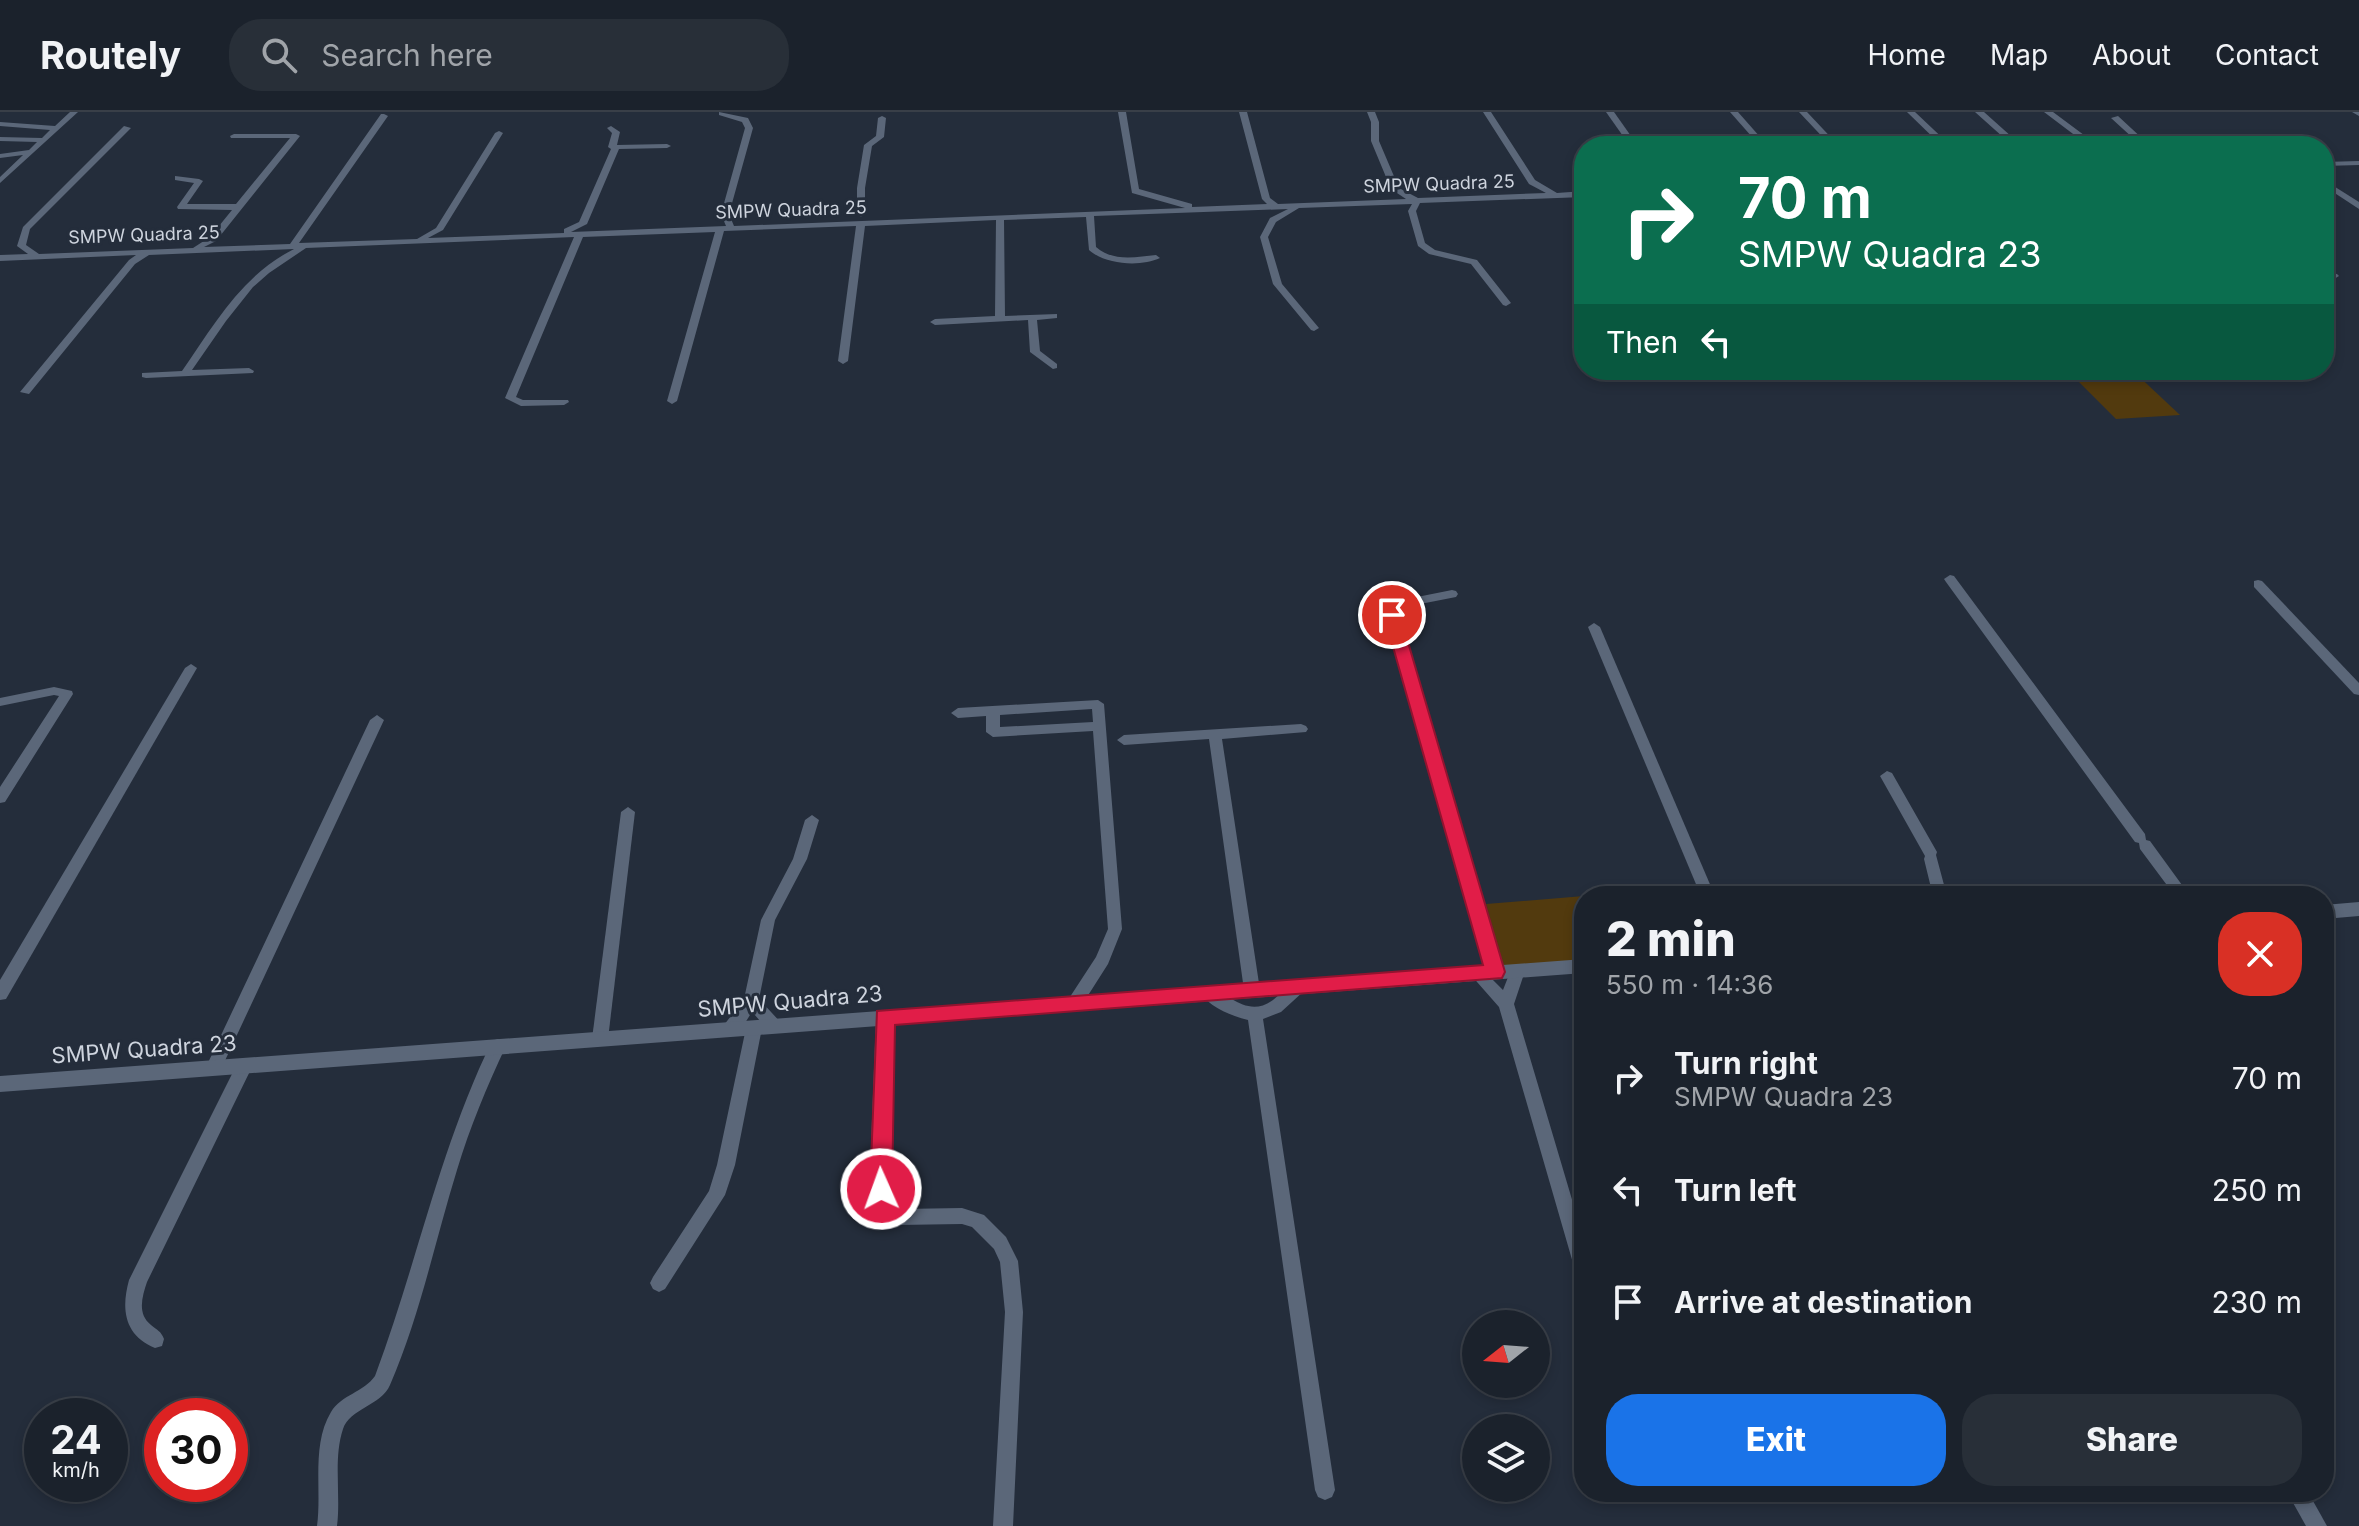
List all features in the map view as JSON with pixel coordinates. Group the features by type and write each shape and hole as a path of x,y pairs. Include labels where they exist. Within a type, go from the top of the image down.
{"street":[{"path":"0,181 74,112"},
{"path":"1122,112 1135,191 1201,210"},
{"path":"1243,112 1273,220"},
{"path":"1371,112 1375,122 1375,141 1395,189 1417,201 1412,211 1423,248 1474,262 1506,303"},
{"path":"1487,112 1532,182 1558,195"},
{"path":"1610,112 1627,136"},
{"path":"1734,112 1755,136"},
{"path":"1803,112 1826,136"},
{"path":"1911,112 1936,136"},
{"path":"1979,112 2007,136"},
{"path":"2048,112 2081,136"},
{"path":"722,113 745,120 749,128 725,214 731,229"},
{"path":"293,245 384,116"},
{"path":"843,361 861,219 861,188 868,145 880,137 882,118"},
{"path":"2115,118 2135,136"},
{"path":"0,124 57,128"},
{"path":"36,255 21,246 27,228 127,128"},
{"path":"611,128 616,132 611,146 616,148 667,146"},
{"path":"417,240 439,230 499,133"},
{"path":"213,243 237,207 296,136 234,136"},
{"path":"0,139 44,140"},
{"path":"564,402 521,403 510,398 616,148"},
{"path":"0,156 30,152"},
{"path":"2334,164 2359,163"},
{"path":"178,178 199,181 181,207 237,207"},
{"path":"1386,202 1395,189"},
{"path":"2334,189 2359,206"},
{"name":"SMPW Quadra 25","path":"0,258 193,249 213,243 314,245 555,235 582,229 602,233 731,229 848,224 861,219 873,223 1574,194"},
{"path":"1298,205 1273,220 1264,233 1276,279 1291,303 1314,328"},
{"path":"1090,214 1092,248 1099,255 1113,259 1156,258"},
{"path":"1000,218 1000,319"},
{"path":"672,401 720,229"},
{"path":"439,230 449,240"},
{"path":"186,372 265,268 314,245"},
{"path":"132,262 135,251"},
{"path":"25,392 132,262 149,251"},
{"path":"935,322 1054,316"},
{"path":"1032,317 1035,352 1053,366"},
{"path":"146,375 249,371"},
{"path":"1950,579 2176,886"},
{"path":"2258,584 2359,691"},
{"path":"1452,594 1401,604 1392,615 1487,973 1506,1004 1574,1236"},
{"path":"1594,627 1704,886"},
{"path":"0,994 191,668"},
{"path":"0,702 54,691 67,694 0,798"},
{"path":"958,713 1098,704 1115,929 1103,960 1074,1003"},
{"path":"993,710 993,732 1100,726"},
{"path":"214,1067 377,720"},
{"path":"1124,740 1301,729"},
{"path":"1215,734 1252,990"},
{"path":"1887,776 1930,856 1938,886"},
{"path":"600,1039 628,812"},
{"path":"730,1030 751,1001 768,920 800,859 812,820"},
{"path":"2334,911 2359,909"},
{"path":"0,964 17,964"},
{"name":"SMPW Quadra 23","path":"0,1084 1574,967"},
{"path":"1506,1004 1517,971"},
{"path":"1208,993 1239,1013 1255,1016 1278,1007 1299,986"},
{"path":"751,1001 776,1026"},
{"path":"1255,1016 1325,1490"},
{"path":"884,1017 879,1170 884,1203 898,1217 962,1216 978,1221 1000,1243 1009,1261 1014,1312 1003,1526"},
{"path":"659,1283 716,1195 726,1165 754,1028"},
{"path":"327,1526 334,1427 345,1410 369,1398 382,1382 470,1102 498,1046"},
{"path":"155,1339 140,1331 132,1318 131,1302 138,1280 245,1065"},
{"path":"2303,1502 2317,1526"}],"shaded area":[{"path":"2077,380 2143,380 2180,415 2116,419"},
{"path":"1574,897 1574,962 1503,966 1486,904"}],"route":[{"path":"881,1189 884,1017 1495,972 1392,615"}]}
